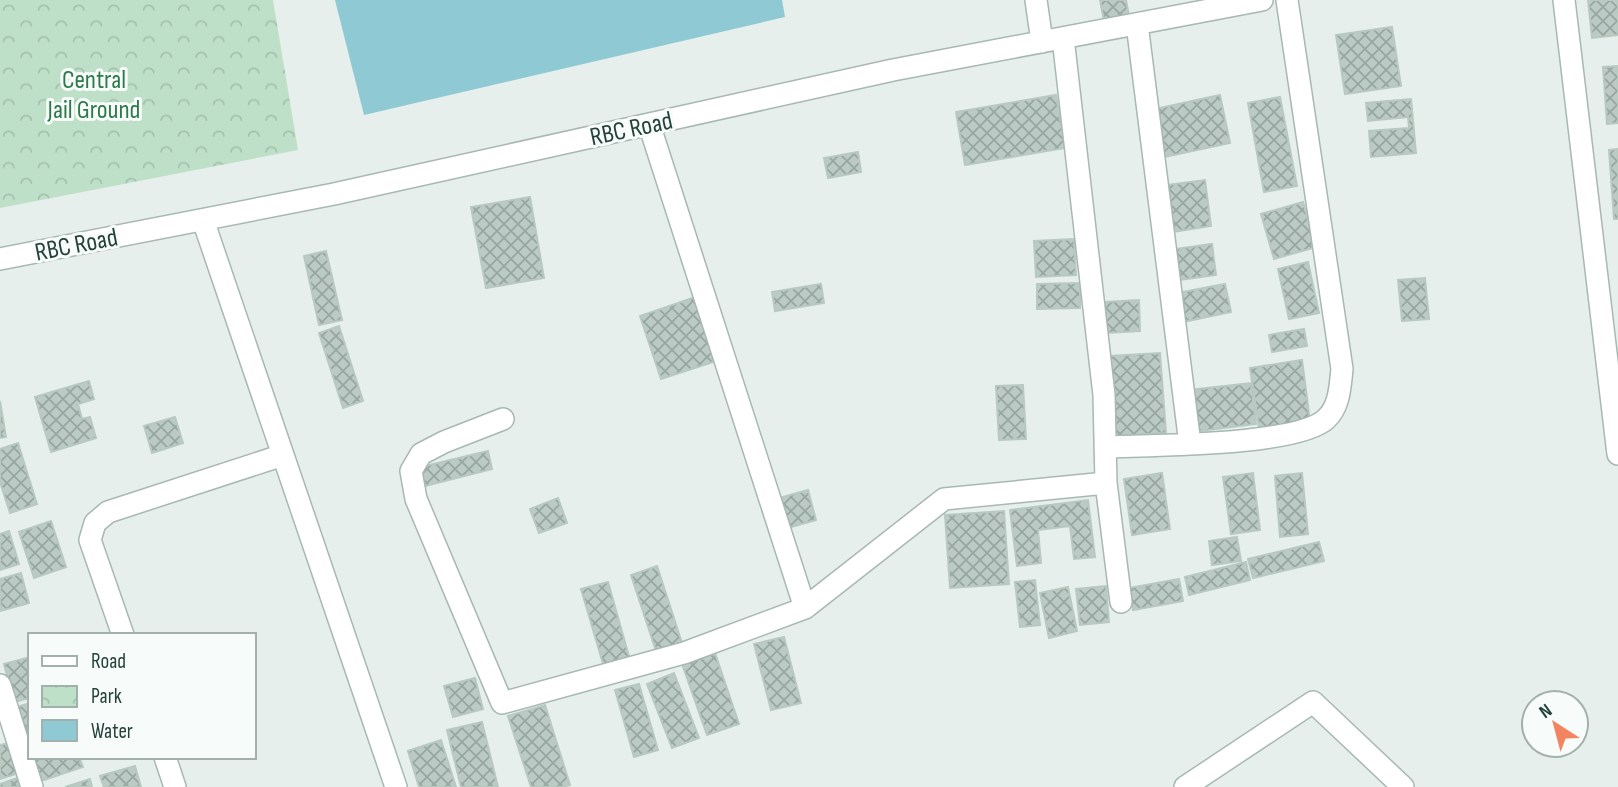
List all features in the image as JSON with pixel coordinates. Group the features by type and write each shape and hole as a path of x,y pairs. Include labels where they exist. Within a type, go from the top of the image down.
{"street":[{"path":"1036,0 1052,40 1101,369 1106,483 1121,602"},
{"name":"RBC Road","path":"0,259 347,191 893,70 1262,0"},
{"path":"1105,447 1189,444 1299,433 1328,418 1335,406 1342,369 1287,0"},
{"path":"1564,0 1618,454"},
{"path":"1137,24 1189,444"},
{"path":"649,124 805,608"},
{"path":"203,220 396,787"},
{"path":"503,419 421,454 411,471 416,499 502,703 684,653 805,608 943,499 1106,483"},
{"path":"121,633 90,540 95,523 108,512 283,455"},
{"path":"0,685 32,787"},
{"path":"1185,787 1313,702 1403,787"},
{"path":"166,759 175,787"}],"green space":[{"name":"Central Jail Ground","path":"0,0 273,0 298,150 0,208"}],"water":[{"path":"335,0 782,0 785,17 364,115"}],"building":[{"path":"1100,0 1126,0 1129,16 1104,21"},
{"path":"1588,0 1618,0 1618,35 1592,38"},
{"path":"1392,27 1401,86 1345,94 1336,35"},
{"path":"1618,66 1618,123 1607,124 1603,67"},
{"path":"1056,95 1065,148 965,165 956,112"},
{"path":"1220,95 1230,143 1164,157 1155,109"},
{"path":"1280,97 1297,186 1264,192 1248,103"},
{"path":"1411,99 1416,153 1371,157 1369,131 1409,128 1408,117 1368,121 1366,103"},
{"path":"1618,149 1618,219 1614,219 1609,150"},
{"path":"858,152 861,172 828,178 824,158"},
{"path":"1205,180 1211,226 1172,232 1166,185"},
{"path":"530,197 544,278 486,288 471,207"},
{"path":"1303,202 1316,247 1274,259 1261,214"},
{"path":"1074,239 1076,275 1036,277 1034,241"},
{"path":"1212,244 1216,275 1179,280 1175,249"},
{"path":"326,251 342,320 319,325 304,256"},
{"path":"1308,262 1319,313 1289,319 1278,269"},
{"path":"1425,278 1429,319 1402,321 1398,280"},
{"path":"1080,283 1080,308 1037,309 1037,284"},
{"path":"821,284 824,303 775,311 772,292"},
{"path":"1225,284 1231,312 1183,322 1177,293"},
{"path":"698,296 719,360 661,379 640,316"},
{"path":"1139,300 1140,331 1106,333 1105,302"},
{"path":"339,326 363,401 343,408 319,333"},
{"path":"1304,329 1307,346 1272,352 1269,335"},
{"path":"1160,353 1166,433 1115,436 1110,356"},
{"path":"1302,360 1310,421 1259,428 1250,368"},
{"path":"89,381 94,399 78,404 82,419 90,417 96,438 51,452 35,397"},
{"path":"1251,383 1256,424 1193,432 1189,390"},
{"path":"1023,385 1026,439 999,440 996,386"},
{"path":"0,401 6,437 0,438"},
{"path":"175,417 183,443 152,453 144,426"},
{"path":"18,443 37,504 10,513 0,482 0,449"},
{"path":"488,451 492,469 425,486 421,467"},
{"path":"1162,473 1170,529 1132,535 1124,479"},
{"path":"1253,473 1260,530 1231,534 1223,477"},
{"path":"1302,473 1308,534 1280,537 1275,476"},
{"path":"808,490 816,520 784,529 776,499"},
{"path":"558,498 567,523 539,533 530,509"},
{"path":"1088,500 1095,557 1074,559 1070,526 1038,530 1041,563 1017,566 1010,510"},
{"path":"1004,511 1009,584 950,588 945,515"},
{"path":"51,521 66,567 34,578 19,532"},
{"path":"9,531 19,564 0,570 0,534"},
{"path":"1237,537 1241,561 1212,565 1209,541"},
{"path":"1319,542 1324,561 1253,578 1248,559"},
{"path":"1246,562 1250,580 1189,595 1185,577"},
{"path":"657,566 683,646 657,654 631,575"},
{"path":"21,573 29,603 0,611 0,579"},
{"path":"1179,579 1183,601 1133,610 1129,588"},
{"path":"1035,580 1040,625 1020,627 1015,582"},
{"path":"608,582 630,660 604,667 581,589"},
{"path":"1106,586 1109,622 1080,625 1076,589"},
{"path":"1068,587 1077,631 1049,638 1040,593"},
{"path":"784,637 801,703 771,710 754,644"},
{"path":"715,653 739,724 707,735 682,664"},
{"path":"28,658 28,698 14,702 4,664"},
{"path":"674,673 699,738 672,748 647,684"},
{"path":"475,678 483,709 453,717 444,686"},
{"path":"639,684 658,750 634,757 615,690"},
{"path":"28,704 28,738 27,738 17,707"},
{"path":"545,705 570,785 531,787 508,716"},
{"path":"482,722 498,787 461,787 447,730"},
{"path":"441,740 456,787 419,787 408,751"},
{"path":"13,742 22,772 0,779 0,745"},
{"path":"34,759 80,759 83,767 41,781"},
{"path":"135,766 141,787 104,787 100,776"},
{"path":"17,778 20,787 0,787 0,784"},
{"path":"90,779 92,787 65,787"}]}
